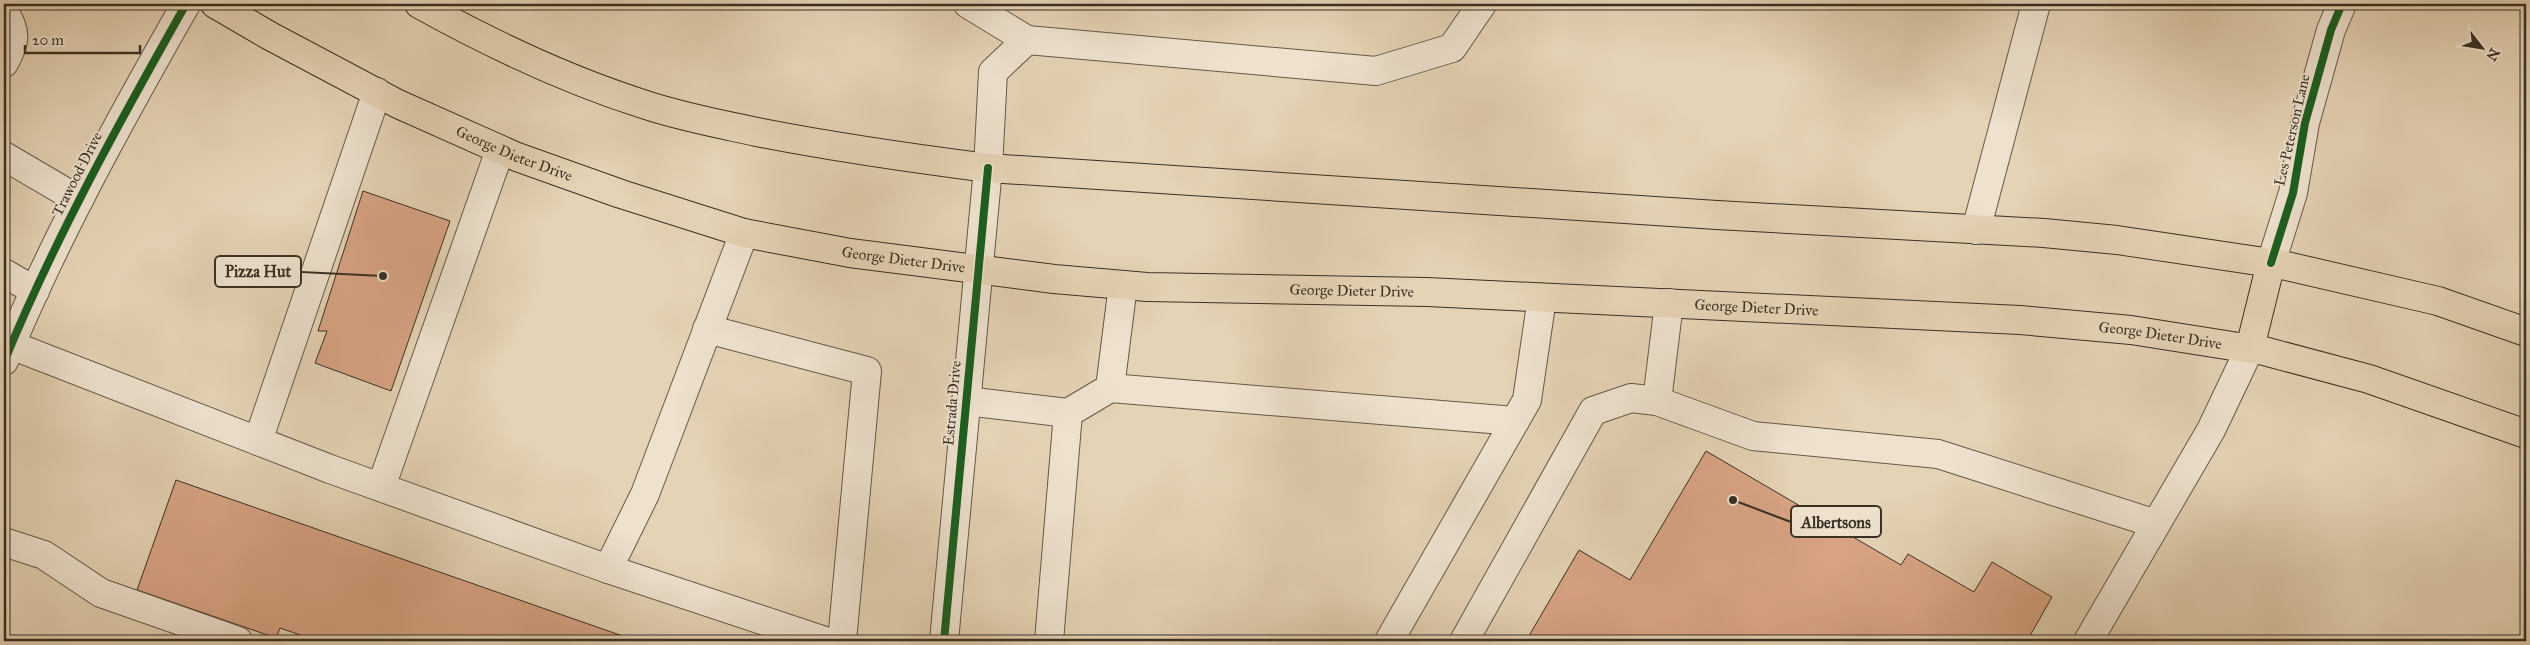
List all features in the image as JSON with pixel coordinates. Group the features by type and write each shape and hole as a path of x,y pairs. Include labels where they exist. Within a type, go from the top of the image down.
{"main road":[{"name":"George Dieter Drive","path":"215,4 270,36 377,92 500,150 621,194 744,233 850,253 978,270 1122,285 1427,292 2020,320 2131,330 2250,348 2369,379 2526,434"},
{"path":"419,4 502,48 570,78 647,106 786,138 891,156 988,168 1976,230 2044,232 2118,240 2271,263 2438,301 2526,332"},
{"path":"2250,348 2271,263"}],"street":[{"name":"Trawood Drive","path":"7,353 78,200 186,4"},
{"path":"968,4 1027,40 1376,71 1452,48 1482,4"},
{"path":"1976,230 2036,4"},
{"name":"Les Peterson Lane","path":"2271,263 2293,192 2305,123 2331,30 2342,4"},
{"path":"4,11 14,27 13,48 4,64"},
{"name":"Estrada Drive","path":"944,641 988,168 993,72 1027,40"},
{"path":"258,442 377,92"},
{"path":"381,487 500,150"},
{"path":"4,156 78,200"},
{"path":"608,569 645,494 744,233"},
{"path":"4,272 35,291"},
{"path":"1110,388 1122,285"},
{"path":"1389,641 1528,400 1542,298"},
{"path":"1657,401 1669,303"},
{"path":"707,329 867,371 842,641"},
{"path":"2088,641 2211,430 2250,348"},
{"path":"7,353 608,569 825,641"},
{"path":"966,401 1068,413 1110,388 1515,421"},
{"path":"1464,641 1593,411 1631,398 1657,401 1753,436 1938,454 2156,524"},
{"path":"1050,641 1068,413"},
{"path":"4,542 44,555 100,593 238,641"}],"building":[{"path":"363,191 450,221 391,391 315,363 327,331 318,331"},
{"path":"1706,451 1901,565 1908,554 1974,592 1992,562 2052,597 2027,641 1526,641 1579,550 1630,580"},
{"path":"176,480 637,641 318,641 280,628 276,638 137,590"}],"cycle path":[{"path":"4,362 45,270 89,180 186,4"},
{"path":"2271,263 2293,193 2305,123 2331,30 2342,4"},
{"path":"944,641 988,168"}],"place":[{"name":"Pizza Hut","path":"383,276"},
{"name":"Albertsons","path":"1733,500"}]}
